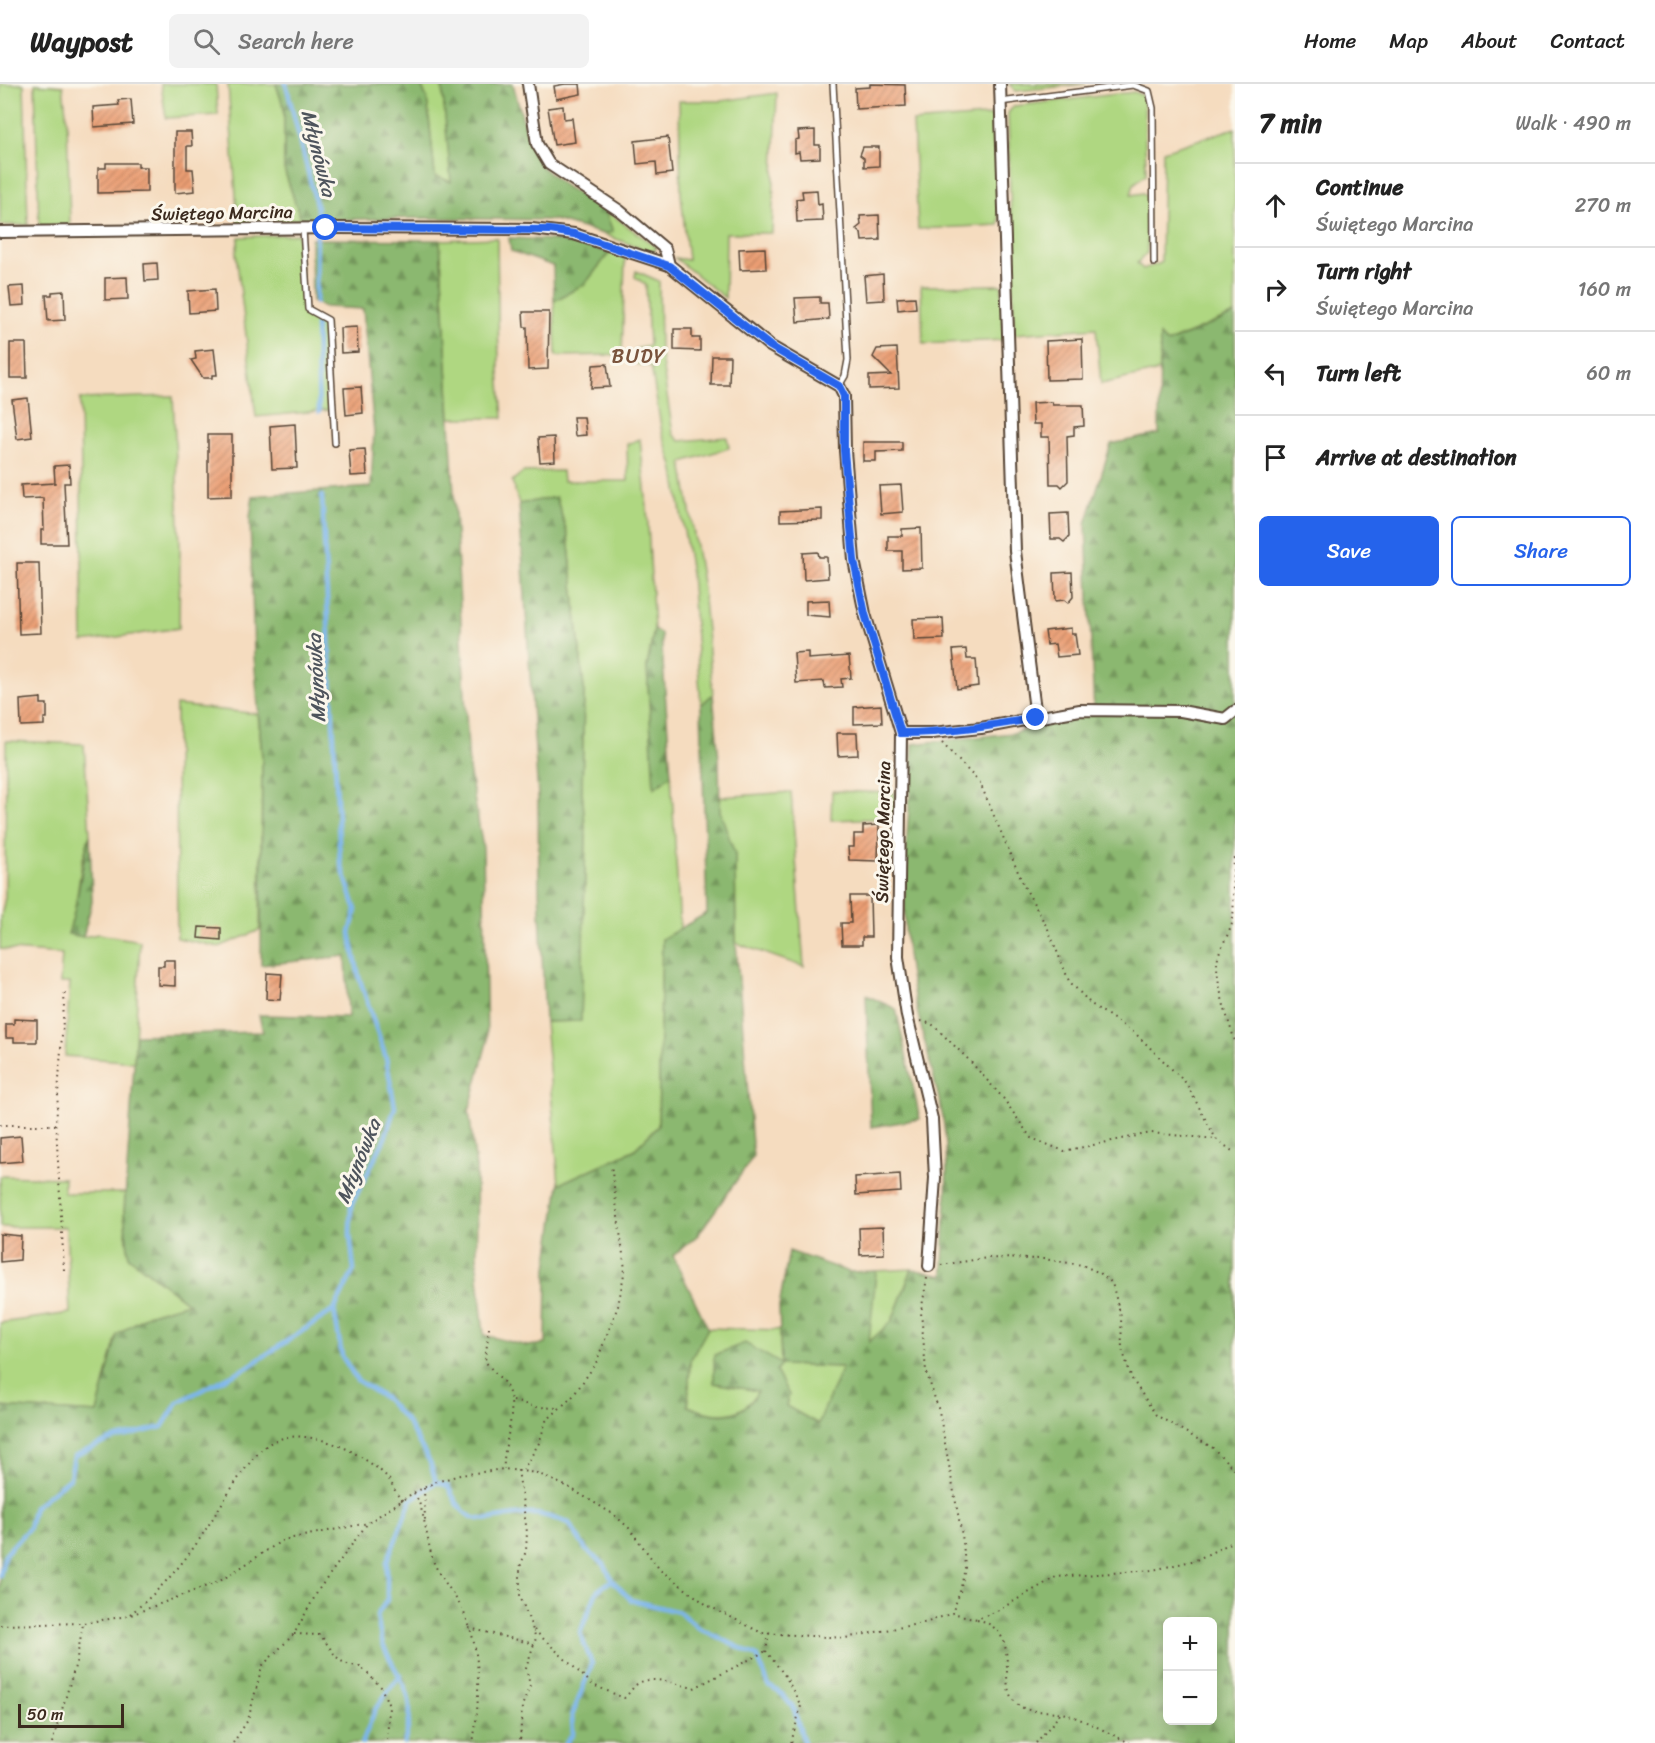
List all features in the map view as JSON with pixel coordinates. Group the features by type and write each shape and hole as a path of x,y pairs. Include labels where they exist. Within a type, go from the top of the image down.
{"street":[{"path":"528,84 537,144 549,164 620,212 647,234 664,249 669,266"},
{"path":"1000,84 1015,551 1036,718"},
{"name":"Świętego Marcina","path":"0,232 326,228 550,230 574,234 669,266 770,346 839,386 844,396 844,451 854,560 865,614 901,733 898,957 907,1016 932,1119 935,1178 929,1266"},
{"path":"901,733 932,733 981,728 1080,711 1181,711 1225,719 1235,711"}],"lane":[{"path":"833,84 848,360 845,376 839,386"},
{"path":"1000,102 1133,85 1149,92 1153,108 1154,263"},
{"path":"305,229 308,309 328,320 335,443"}],"path":[{"path":"932,733 980,783 1024,886 1048,929 1069,981 1091,1004 1136,1034 1186,1083 1216,1139 1235,1154"},
{"path":"1235,858 1230,933 1221,948 1217,965 1226,1015 1235,1041"},
{"path":"64,1270 56,1125 65,989"},
{"path":"907,1016 932,1024 969,1060 1004,1098 1031,1138 1064,1151 1151,1133 1216,1139"},
{"path":"0,1125 56,1125"},
{"path":"523,1470 539,1443 546,1421 573,1396 596,1363 618,1306 625,1269 611,1165"},
{"path":"952,1264 987,1258 1044,1259 1082,1265 1100,1273 1112,1283 1120,1317 1122,1349 1132,1378 1156,1415 1213,1448 1235,1470"},
{"path":"929,1266 921,1312 926,1371 939,1411 963,1541 965,1568 960,1592 952,1613"},
{"path":"489,1328 485,1362 506,1384 513,1401 503,1452 504,1469"},
{"path":"513,1401 536,1407 559,1408"},
{"path":"128,1616 160,1586 195,1544 225,1497 254,1459 269,1443 283,1437 332,1443 352,1452 379,1470 403,1501"},
{"path":"518,1469 527,1532 526,1551 519,1567 520,1596 536,1638 526,1668 530,1685 522,1706 520,1743"},
{"path":"0,1625 83,1623 128,1616 220,1581 283,1540 368,1523 413,1493 460,1475 518,1469 537,1473 570,1488 613,1514 629,1528 660,1570 707,1605 762,1633 845,1638 928,1622 952,1613 990,1623 1004,1641 1009,1688 1015,1703 1029,1711 1061,1713 1130,1743"},
{"path":"424,1488 426,1504 424,1522"},
{"path":"413,1493 424,1522 435,1564 462,1609 477,1650 476,1722 473,1743"},
{"path":"233,1743 248,1720 262,1666 294,1634 319,1589 368,1523"},
{"path":"977,1619 997,1611 1056,1577 1153,1570 1196,1560 1235,1541"},
{"path":"52,1743 76,1663 83,1623"},
{"path":"469,1628 534,1644"},
{"path":"532,1629 593,1685 624,1698 637,1684 647,1681 671,1682 694,1688 765,1651 769,1633"},
{"path":"294,1634 320,1635 337,1658 346,1665 360,1666 381,1687 390,1706 387,1743"},
{"path":"765,1651 786,1677 801,1706 791,1743"},
{"path":"1036,1743 1061,1713"}],"green space":[{"path":"0,84 24,84 28,225 0,225"},
{"path":"35,84 63,86 67,121 70,225 39,226"},
{"path":"161,84 216,84 218,115 166,118"},
{"path":"228,84 276,84 284,108 284,169 301,220 238,223"},
{"path":"276,84 420,84 427,98 435,176 451,182 442,84 513,84 528,138 543,168 566,187 605,210 613,232 603,234 555,220 425,218 301,220 284,169 284,108"},
{"path":"420,84 442,84 452,182 435,176 427,98"},
{"path":"1009,84 1086,84 1016,91"},
{"path":"1134,92 1144,96 1146,174 1134,184 1131,195 1143,193 1148,198 1147,253 1137,263 1143,269 1161,263 1163,151 1235,128 1235,314 1166,343 1160,337 1160,371 1101,384 1096,328 1014,334 1008,113 1014,106"},
{"path":"777,93 772,233 726,233 725,298 675,258 688,260 681,194 679,101 721,101"},
{"path":"996,115 999,225 918,229 913,122"},
{"path":"605,210 656,247 653,253 603,234 612,232"},
{"path":"298,234 303,312 326,324 329,410 256,417 236,253 239,237"},
{"path":"497,238 499,371 503,418 450,418 440,240"},
{"path":"509,238 554,240 610,252 585,284 554,301 553,266 511,251"},
{"path":"311,239 440,240 469,769 483,848 487,1042 469,1111 476,1168 477,1266 484,1335 527,1346 546,1344 547,1268 559,1184 634,1150 658,1126 662,939 707,913 701,705 713,694 719,760 720,811 735,855 736,943 753,1157 698,1235 673,1256 708,1328 690,1361 688,1406 718,1414 736,1412 745,1407 758,1391 714,1383 714,1355 745,1343 781,1364 779,1306 789,1251 849,1272 876,1271 869,1342 892,1321 912,1269 943,1276 947,1173 945,1133 938,1093 913,994 905,928 905,876 913,744 1013,733 1094,712 1086,524 1111,444 1159,434 1160,336 1167,343 1235,314 1235,1743 0,1743 0,1407 97,1413 117,1335 147,1315 188,1303 129,1257 124,1214 136,1035 263,1032 259,1015 348,1017 346,956 261,965 262,757 254,655 250,518 253,496 371,487 374,432 363,309 325,307 312,302","holes":["781,1365 842,1367 818,1424 786,1406 789,1395 776,1371"]},
{"path":"610,252 625,258 622,355 556,356 554,301 585,284"},
{"path":"636,271 659,281 660,349 673,434 680,441 727,437 729,448 682,462 703,589 713,694 701,705 691,573 673,465 662,433 651,366 636,364 635,349 649,346 646,285 635,277"},
{"path":"1002,285 1004,340 923,344 921,286"},
{"path":"173,396 180,546 179,628 83,642 80,399"},
{"path":"640,439 647,508 654,629 647,667 655,787 671,775 680,929 662,939 658,1126 634,1150 559,1184 545,1022 581,1021 586,837 582,791 584,689 568,536 556,497 519,504 512,481 523,472 562,471 563,481 628,481 627,444"},
{"path":"556,497 568,536 584,689 582,791 586,836 581,1021 545,1022 539,888 538,797 519,504"},
{"path":"654,629 661,634 671,775 654,788 647,667"},
{"path":"176,705 258,714 262,757 260,930 219,947 177,938"},
{"path":"6,741 84,744 90,835 82,862 74,916 68,934 83,937 98,934 140,941 134,1062 65,1056 70,983 60,983 62,954 0,949 0,922 5,897"},
{"path":"832,791 895,793 894,818 831,820"},
{"path":"791,792 804,967 736,943 735,855 719,811 721,797"},
{"path":"90,835 92,902 83,937 68,934"},
{"path":"866,995 896,1009 920,1119 871,1127"},
{"path":"0,1176 64,1178 64,1193 125,1193 124,1214 129,1257 188,1303 147,1315 117,1335 97,1413 0,1407 0,1323 70,1313 66,1227 0,1227"},
{"path":"912,1269 892,1321 868,1343 876,1271"},
{"path":"708,1328 780,1330 781,1365 714,1382 758,1391 745,1407 727,1414 708,1413 688,1406 690,1361"},
{"path":"781,1365 843,1367 818,1424 786,1406 789,1395 775,1370"}],"building":[{"path":"580,84 581,94 556,99 554,86"},
{"path":"870,84 905,85 906,106 856,109 855,88 870,87"},
{"path":"131,99 133,124 94,127 93,107 119,105 118,100"},
{"path":"563,106 564,119 572,118 575,142 554,145 548,108"},
{"path":"815,130 815,145 820,145 820,158 800,159 799,152 795,153 795,140 799,139 798,131"},
{"path":"175,132 191,132 192,146 187,146 187,169 193,169 195,191 175,193"},
{"path":"668,137 672,173 657,175 656,162 637,164 635,141"},
{"path":"863,147 879,147 879,166 864,167 864,158 860,155"},
{"path":"106,163 138,163 138,167 147,167 147,192 98,193 98,168 106,168"},
{"path":"817,190 818,205 822,204 823,221 797,222 796,199 803,198 802,191"},
{"path":"879,215 880,240 862,241 861,233 856,229 861,225 860,216"},
{"path":"765,248 766,269 740,270 739,249"},
{"path":"157,263 158,280 145,281 144,264"},
{"path":"883,274 884,300 866,301 864,276"},
{"path":"127,277 128,299 105,300 105,278"},
{"path":"24,286 25,305 11,306 9,287"},
{"path":"215,289 216,311 189,313 188,291"},
{"path":"64,291 65,320 48,321 46,295"},
{"path":"820,297 820,303 828,303 829,319 797,322 795,298"},
{"path":"915,297 916,308 898,310 897,298"},
{"path":"523,312 549,312 548,369 528,370 527,327 524,327"},
{"path":"357,327 358,352 341,353 340,328"},
{"path":"674,329 692,329 692,338 700,338 700,351 674,350"},
{"path":"1082,339 1083,379 1047,380 1046,341"},
{"path":"10,343 26,343 27,378 10,378"},
{"path":"897,348 899,388 869,389 869,376 891,375 873,357 877,349"},
{"path":"214,349 217,375 212,375 212,378 203,378 191,360 196,359 195,351"},
{"path":"712,356 730,356 729,385 711,385"},
{"path":"607,364 610,387 591,388 593,365"},
{"path":"361,387 363,413 346,415 344,388"},
{"path":"28,398 32,437 17,439 12,400"},
{"path":"1052,402 1052,405 1083,405 1084,426 1074,427 1074,435 1067,436 1068,481 1062,487 1059,484 1050,484 1049,437 1041,437 1041,424 1033,424 1032,403"},
{"path":"573,417 584,417 586,435 575,436"},
{"path":"295,424 297,468 272,469 270,426"},
{"path":"208,435 232,435 232,496 208,497"},
{"path":"554,437 555,461 540,462 538,438"},
{"path":"863,442 902,442 902,451 876,452 876,461 863,461"},
{"path":"365,449 367,475 351,476 349,450"},
{"path":"69,465 70,483 64,483 67,544 41,544 41,530 44,530 43,498 22,499 21,485 55,483 54,466"},
{"path":"901,485 903,512 881,514 879,486"},
{"path":"822,509 822,520 780,521 780,511"},
{"path":"1068,513 1069,537 1064,542 1060,539 1051,539 1050,514"},
{"path":"921,528 922,568 902,569 902,551 888,551 888,536 902,536 902,529"},
{"path":"818,552 819,557 827,557 828,578 804,580 803,553"},
{"path":"17,563 39,563 41,633 19,634"},
{"path":"1072,572 1073,597 1068,603 1064,600 1055,601 1054,573"},
{"path":"829,600 830,617 806,615 806,601"},
{"path":"943,618 944,639 914,640 913,619"},
{"path":"1071,628 1071,634 1075,634 1078,655 1057,657 1055,644 1047,645 1045,631"},
{"path":"966,649 967,659 976,659 978,686 957,689 953,650"},
{"path":"808,652 808,659 849,656 851,678 841,679 842,687 825,688 824,681 796,683 794,653"},
{"path":"41,698 41,704 47,704 47,718 44,718 44,725 21,726 20,700"},
{"path":"881,705 882,723 854,724 854,707"},
{"path":"837,733 857,733 858,755 838,756"},
{"path":"879,825 878,861 849,860 848,847 854,847 854,834 863,834 863,826"},
{"path":"850,896 870,896 871,937 862,937 862,945 842,945 841,923 851,923"},
{"path":"199,927 221,928 221,940 198,938"},
{"path":"164,960 175,960 175,986 158,985 158,966 164,966"},
{"path":"267,973 282,974 280,1000 266,999"},
{"path":"14,1019 37,1020 37,1042 14,1042 14,1038 6,1038 6,1024 14,1024"},
{"path":"21,1136 23,1161 0,1163 0,1138"},
{"path":"900,1174 901,1192 856,1195 855,1177"},
{"path":"883,1227 884,1254 860,1255 859,1228"},
{"path":"0,1234 21,1236 20,1260 0,1262"}],"waterway":[{"name":"Młynówka","path":"286,84 317,208 316,302"},
{"name":"Młynówka","path":"316,325 319,412"},
{"name":"Młynówka","path":"322,496 340,861 356,910 350,933 359,977 386,1058 395,1107 385,1138 351,1206 350,1234 354,1270 334,1310 342,1356 357,1380 386,1399 407,1422 430,1462 436,1482 411,1500 387,1562 387,1600 377,1615 383,1643 407,1692 410,1714 404,1743"},
{"path":"0,1575 5,1554 29,1528 34,1507 70,1478 74,1456 110,1440 162,1427 178,1402 246,1368 334,1310"},
{"path":"436,1482 448,1486 465,1513 474,1518 533,1514 569,1523 586,1550 604,1564 612,1580 597,1591 580,1633 592,1664 572,1716 573,1734 566,1743"},
{"path":"612,1580 631,1600 679,1612 697,1627 757,1656 769,1686 782,1694 794,1709 804,1743"},
{"path":"362,1743 376,1708 400,1675"}],"district":[{"name":"BUDY","path":"639,356"}],"route":[{"path":"326,228 550,230 574,234 669,266 686,277 770,346 839,386 844,396 844,451 854,560 865,614 892,696 901,733 932,733 981,728 1036,718"}]}
